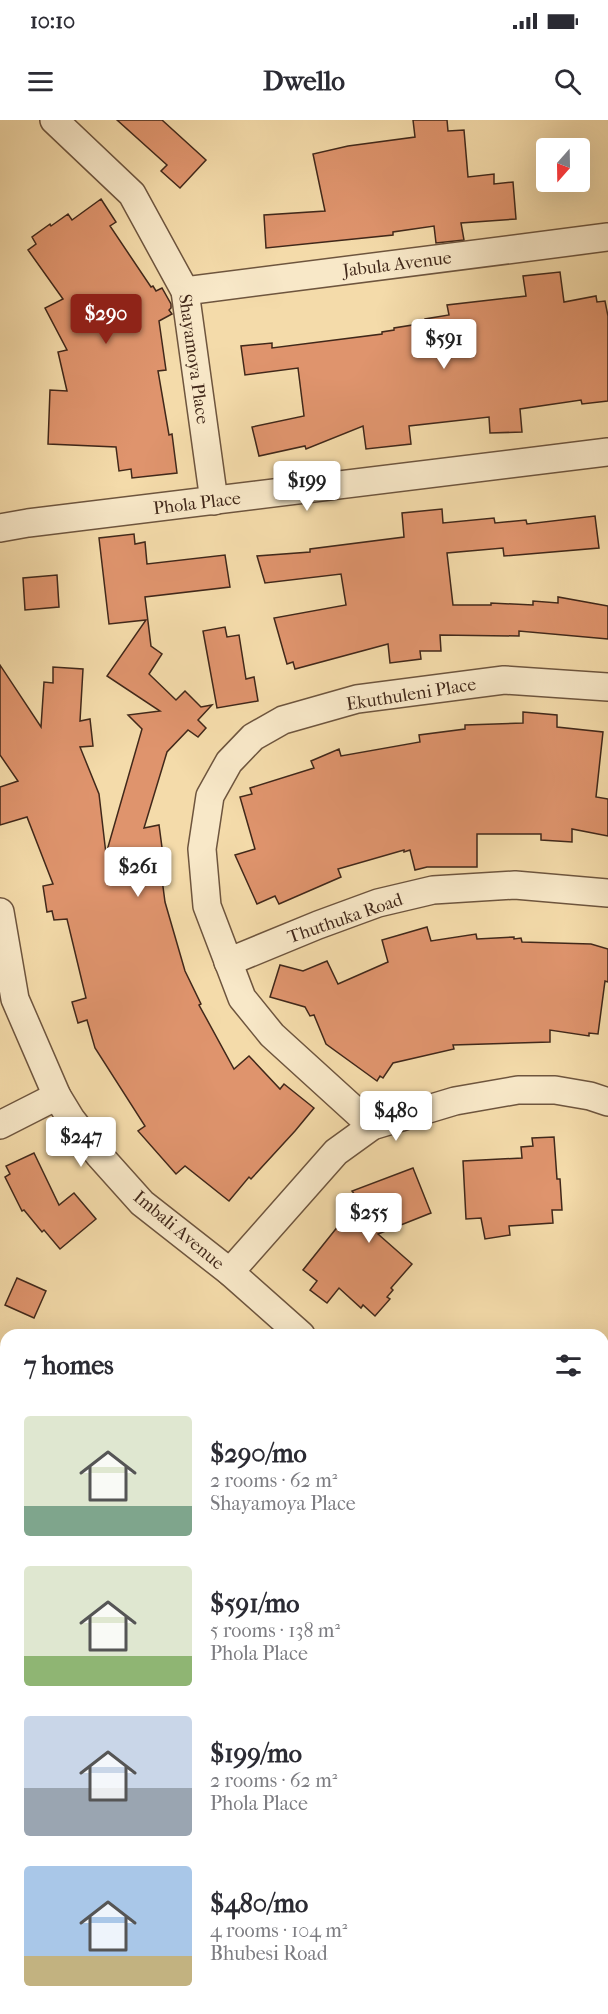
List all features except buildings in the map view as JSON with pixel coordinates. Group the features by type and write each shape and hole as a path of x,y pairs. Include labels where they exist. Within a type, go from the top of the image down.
{"street":[{"name":"Shayamoya Place","path":"54,120 132,194 185,291 214,501"},
{"name":"Jabula Avenue","path":"185,291 608,237"},
{"name":"Phola Place","path":"0,528 608,452"},
{"name":"Ekuthuleni Place","path":"372,1126 272,1035 242,998 207,906 202,849 210,796 229,762 253,737 283,720 357,699 504,680 608,687"},
{"name":"Thuthuka Road","path":"228,962 378,903 434,890 515,885 608,894"},
{"name":"Imbali Avenue","path":"0,912 15,999 57,1096 71,1119 99,1155 142,1203 230,1272 294,1329"},
{"path":"230,1272 336,1152 372,1126 455,1101 518,1090 555,1090 590,1096 608,1102"},
{"path":"0,1125 57,1096"}]}
